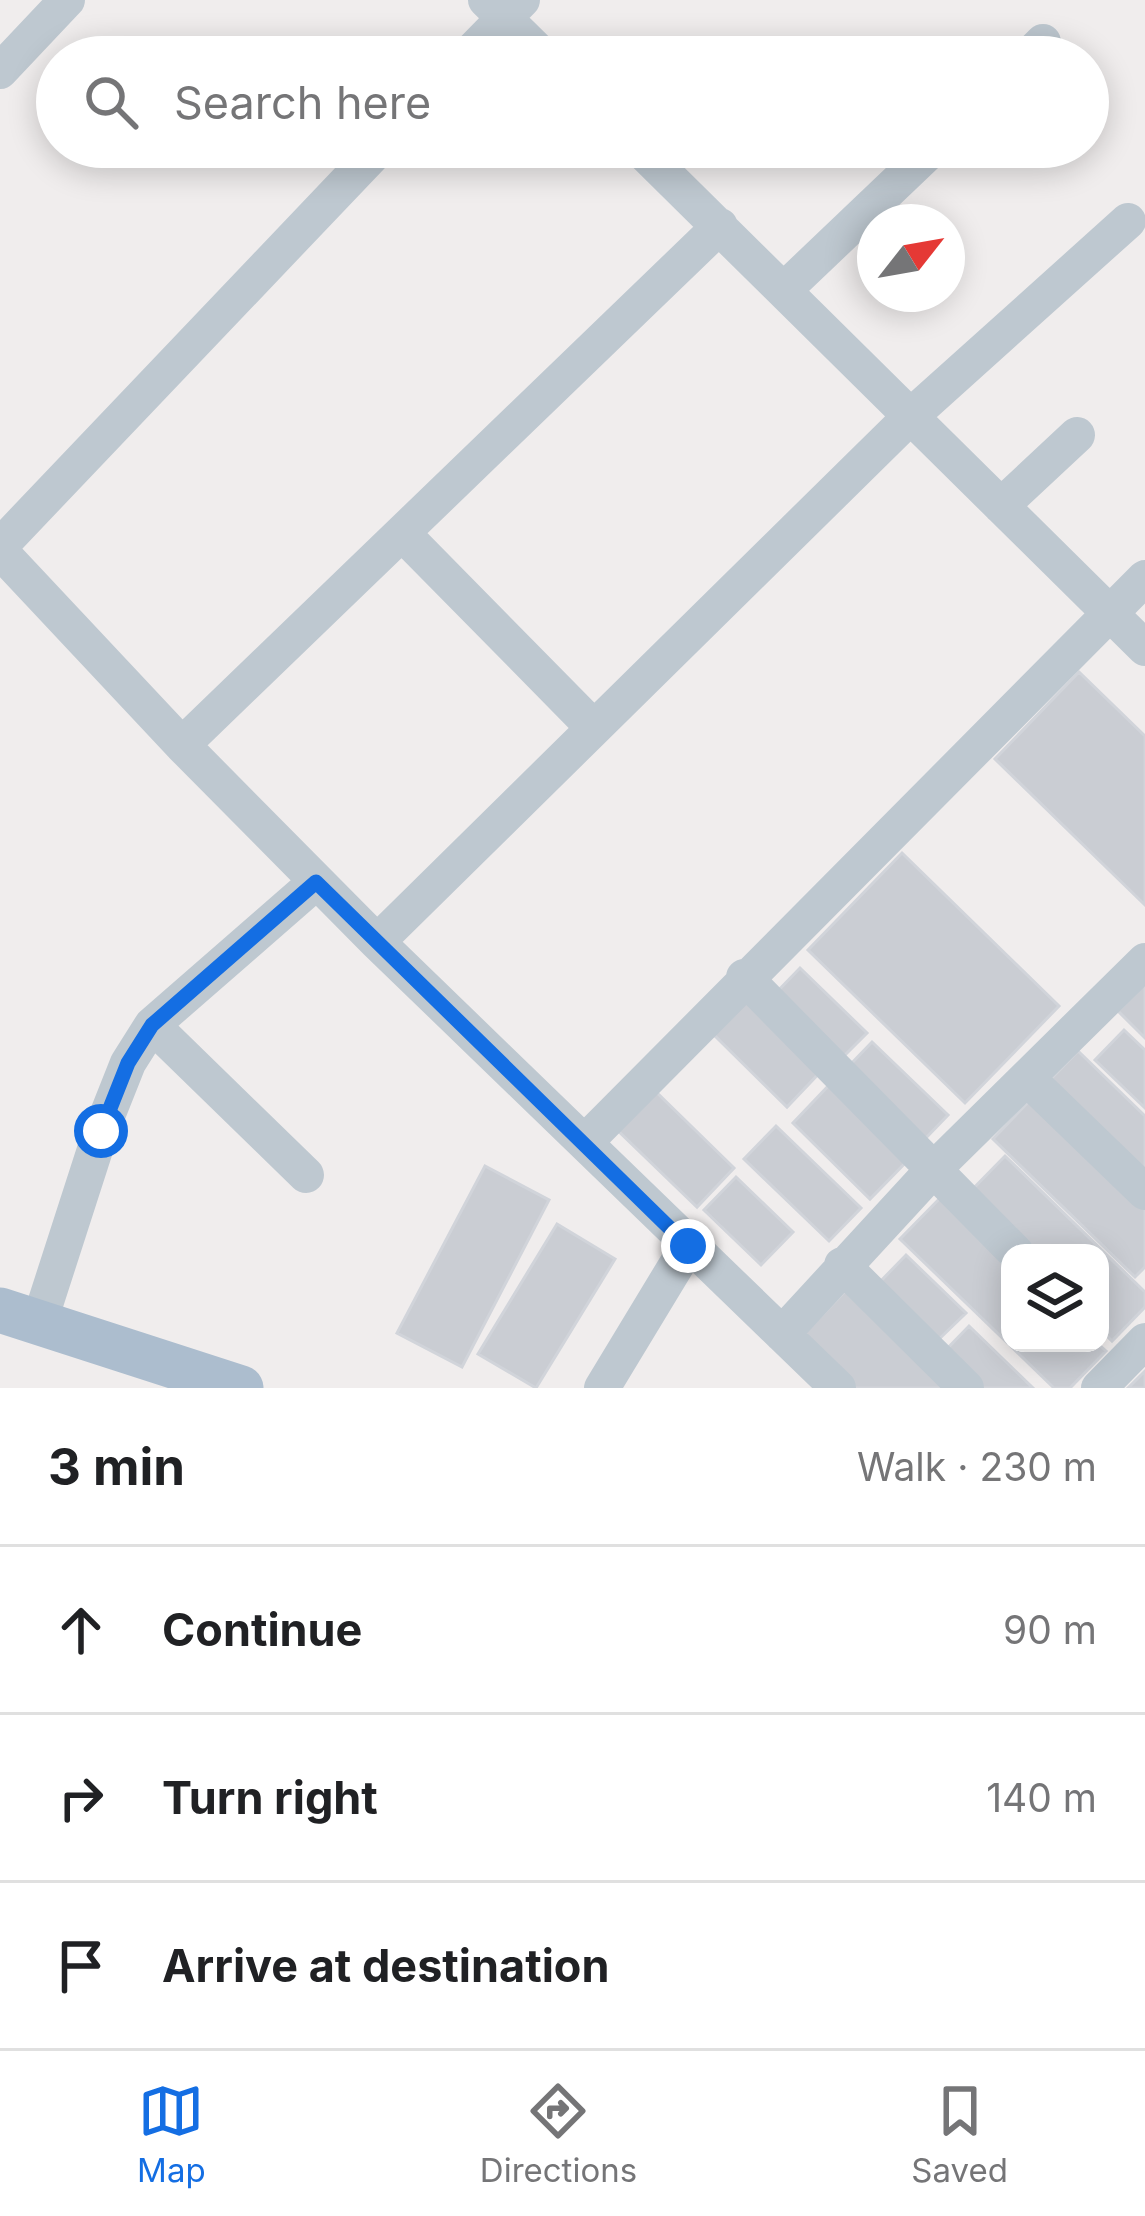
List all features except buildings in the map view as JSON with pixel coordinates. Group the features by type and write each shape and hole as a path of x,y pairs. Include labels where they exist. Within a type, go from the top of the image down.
{"main road":[{"path":"13,1324 148,1388"},
{"path":"13,1324 241,1388"}],"street":[{"path":"0,71 67,0"},
{"path":"482,36 504,6 528,36"},
{"path":"360,168 0,548 182,745 376,943 838,1388"},
{"path":"660,168 1145,648"},
{"path":"784,290 912,168"},
{"path":"376,943 911,416 1127,221"},
{"path":"182,745 720,226"},
{"path":"1001,506 1077,435"},
{"path":"401,532 594,728"},
{"path":"585,1142 1145,578"},
{"path":"13,1324 128,1063 152,1025 316,882"},
{"path":"782,1334 932,1171 1145,961"},
{"path":"744,977 1007,1244"},
{"path":"152,1025 306,1175"},
{"path":"1027,1078 1145,1192"},
{"path":"602,1388 688,1246"},
{"path":"842,1265 966,1388"},
{"path":"1099,1388 1123,1346"}],"route":[{"path":"101,1131 128,1063 152,1025 316,882 688,1246"}]}
